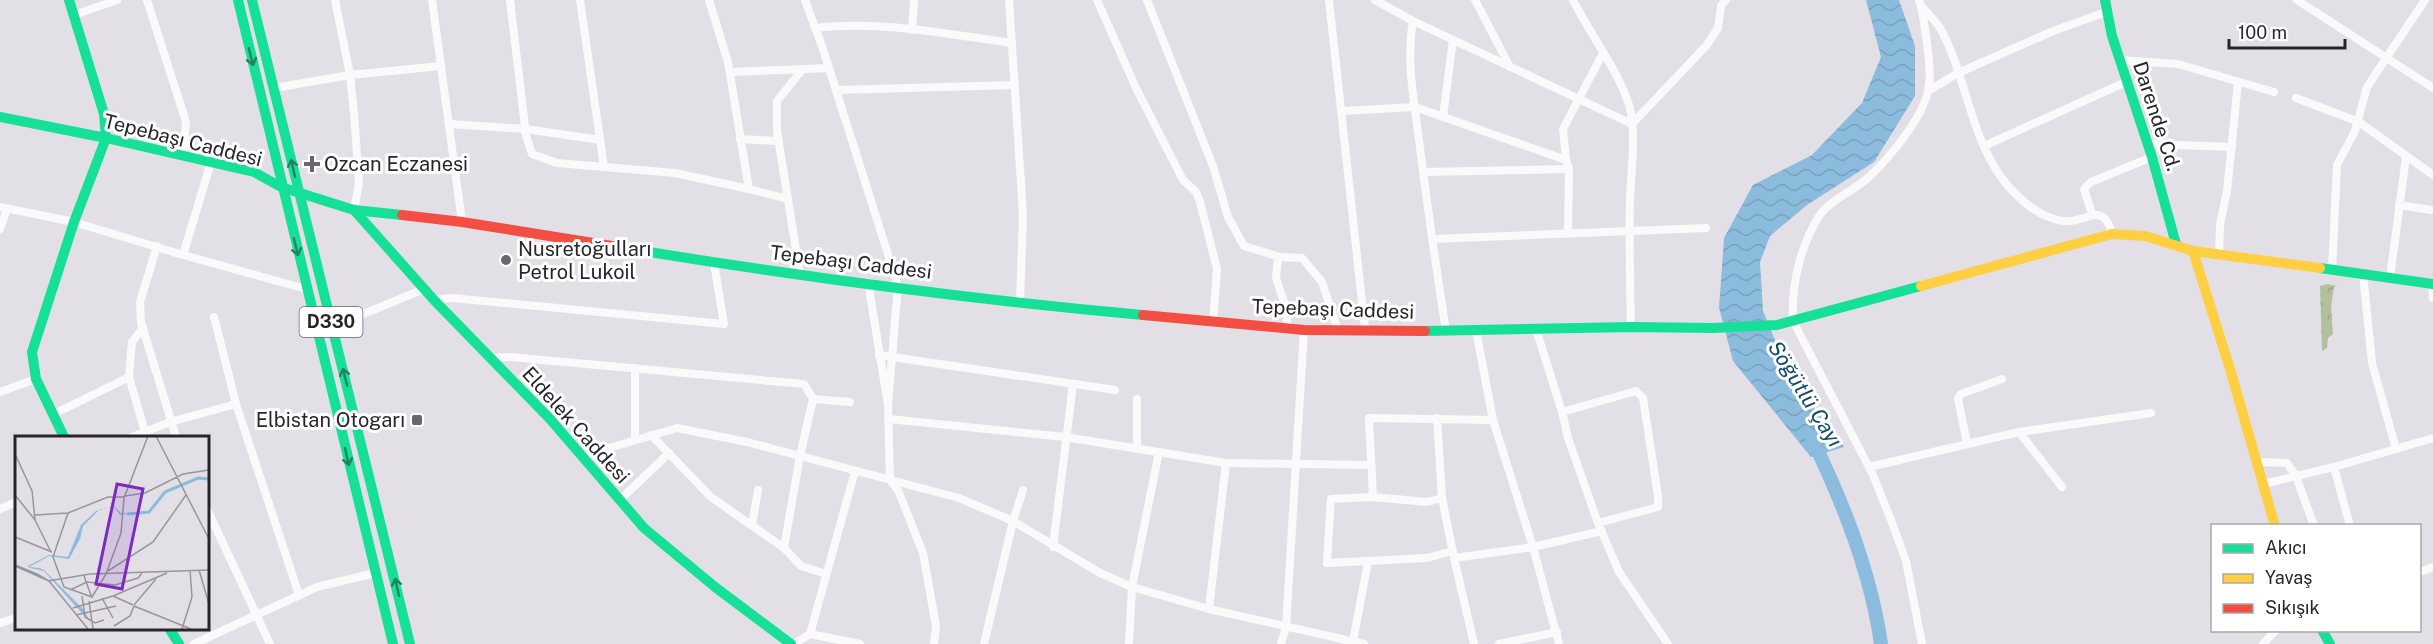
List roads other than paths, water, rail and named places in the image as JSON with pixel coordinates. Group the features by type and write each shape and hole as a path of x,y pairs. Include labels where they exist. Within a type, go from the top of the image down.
{"main road":[{"path":"64,436 36,379 32,352 74,222 106,138 104,114 69,0"},
{"name":"D330","path":"238,0 281,187 393,644"},
{"name":"D330","path":"252,0 410,644"},
{"name":"Darende Cd.","path":"2105,0 2106,12 2126,82 2148,144 2176,244"},
{"name":"Tepebaşı Caddesi","path":"0,117 106,138 254,172 281,187 354,210 462,222 800,275 1020,302 1287,329 1446,331 1631,327 1713,328 1777,325 2112,234 2133,233 2166,239 2193,251 2432,284"},
{"name":"Eldelek Caddesi","path":"354,210 434,300 550,419 644,528 715,586 793,644"},
{"path":"2193,251 2275,524"},
{"path":"170,629 179,644"}],"street":[{"path":"74,15 117,0"},
{"path":"147,0 186,122 183,156"},
{"path":"336,0 350,75 359,183 354,210"},
{"path":"432,0 462,222"},
{"path":"510,0 526,129 532,154 557,163 675,173 788,199"},
{"path":"580,0 604,167"},
{"path":"709,0 730,72 748,189"},
{"path":"805,0 898,286 888,405"},
{"path":"912,30 914,0"},
{"path":"1009,0 1023,214 1020,302"},
{"path":"1097,0 1136,88 1178,171 1183,180 1196,192 1200,202 1217,269 1213,322"},
{"path":"1147,0 1213,166 1228,218 1244,246 1278,257 1302,258 1315,271 1329,300 1338,330"},
{"path":"1329,0 1365,329"},
{"path":"1375,0 1413,21 1632,124"},
{"path":"1475,0 1510,67"},
{"path":"1573,0 1612,67 1629,106 1632,124 1629,231 1631,327"},
{"path":"1632,124 1706,46 1718,28 1721,6 1725,0"},
{"path":"2297,0 2433,88"},
{"path":"2332,270 2337,165 2359,122 2367,87 2425,0"},
{"path":"1920,3 1940,27 1984,146 2006,184 2039,213 2062,221 2078,221 2092,214 2102,215 2109,221 2112,234"},
{"path":"1920,3 1929,61 1928,91 1905,137 1869,178 1839,198 1820,215 1809,237 1792,287 1793,321 1869,467 1906,561 1922,644"},
{"path":"1928,91 1958,72 2053,31 2106,12"},
{"path":"1413,21 1409,44 1415,107 1446,331"},
{"path":"815,28 849,24 1012,43"},
{"path":"1443,117 1453,40"},
{"path":"1568,232 1569,169 1563,129 1603,53"},
{"path":"2120,60 2178,64 2274,92"},
{"path":"274,88 350,75 441,66"},
{"path":"730,72 829,68"},
{"path":"800,275 778,141 777,101 802,70"},
{"path":"1984,146 2126,82"},
{"path":"2219,254 2220,224 2232,147 2238,82"},
{"path":"836,90 1015,85"},
{"path":"2296,98 2359,122 2433,175"},
{"path":"1341,111 1415,107 1566,160"},
{"path":"449,124 526,129 600,140"},
{"path":"740,139 778,141"},
{"path":"2148,144 2232,147"},
{"path":"2092,214 2084,189 2091,182 2152,157"},
{"path":"2390,278 2406,157"},
{"path":"183,255 211,162"},
{"path":"1423,172 1569,169"},
{"path":"2399,205 2431,210"},
{"path":"0,229 3,208 74,222 306,289"},
{"path":"1432,239 1706,228"},
{"path":"157,246 140,302 143,328 176,436"},
{"path":"1278,257 1276,278 1287,311 1287,329"},
{"path":"434,300 452,298 724,324 714,263"},
{"path":"2363,274 2372,363 2396,449"},
{"path":"868,282 888,405 890,480 898,490 923,553 936,626 934,644"},
{"path":"2432,284 2433,298"},
{"path":"332,327 424,289"},
{"path":"214,317 236,404 298,595"},
{"path":"143,328 132,342 129,377 145,432"},
{"path":"1536,329 1563,412 1568,438 1600,527 1619,572 1668,644"},
{"path":"1281,644 1286,627 1304,330"},
{"path":"1476,330 1493,420 1533,547 1559,644"},
{"path":"879,356 1115,390"},
{"path":"490,358 510,357 804,384 813,399 800,456 784,548"},
{"path":"634,368 634,440"},
{"path":"54,414 129,377"},
{"path":"0,392 36,379"},
{"path":"1967,442 1958,399 1961,394 2002,379"},
{"path":"1053,547 1073,384"},
{"path":"1442,498 1427,502 1372,497 1331,499 1327,563 1427,558 1533,547 1658,507 1643,398 1636,391 1563,412"},
{"path":"813,399 850,402"},
{"path":"1137,399 1137,449"},
{"path":"135,436 170,422 236,404"},
{"path":"1869,467 1967,442 2019,432 2151,413"},
{"path":"1372,497 1369,418 1493,420"},
{"path":"1437,418 1442,498 1474,644"},
{"path":"889,419 1065,437 1226,463 1371,465"},
{"path":"582,456 677,428 747,441 959,498 1013,521 1053,547 1100,573 1132,587 1209,609 1357,643 1368,562"},
{"path":"2019,432 2062,487"},
{"path":"651,435 711,497 784,548 801,566 826,574"},
{"path":"2263,484 2334,467 2433,438"},
{"path":"1129,644 1132,587 1160,452"},
{"path":"620,500 669,453"},
{"path":"2257,462 2287,463 2296,476 2314,524"},
{"path":"1209,609 1226,463"},
{"path":"2334,467 2350,524"},
{"path":"810,634 855,471"},
{"path":"752,525 758,490"},
{"path":"984,644 1013,521 1023,490"},
{"path":"0,509 15,502"},
{"path":"208,511 270,644"},
{"path":"194,644 317,587 375,573"},
{"path":"0,623 15,618"},
{"path":"1499,644 1557,632"},
{"path":"2263,644 2274,632"},
{"path":"793,644 810,634 860,644"}],"water":[{"path":"1866,0 1899,0 1915,46 1915,96 1874,162 1807,205 1770,236 1760,262 1763,311 1790,377 1844,447 1811,457 1733,361 1719,308 1724,238 1753,185 1812,155 1862,103 1881,57"}],"waterway":[{"name":"Söğütlü Çayı","path":"1812,439 1855,539 1870,591 1881,644"}],"place":[{"name":"Ozcan Eczanesi","path":"312,164"},
{"name":"Nusretoğulları Petrol Lukoil","path":"506,260"},
{"name":"Elbistan Otogarı","path":"417,420"}]}
